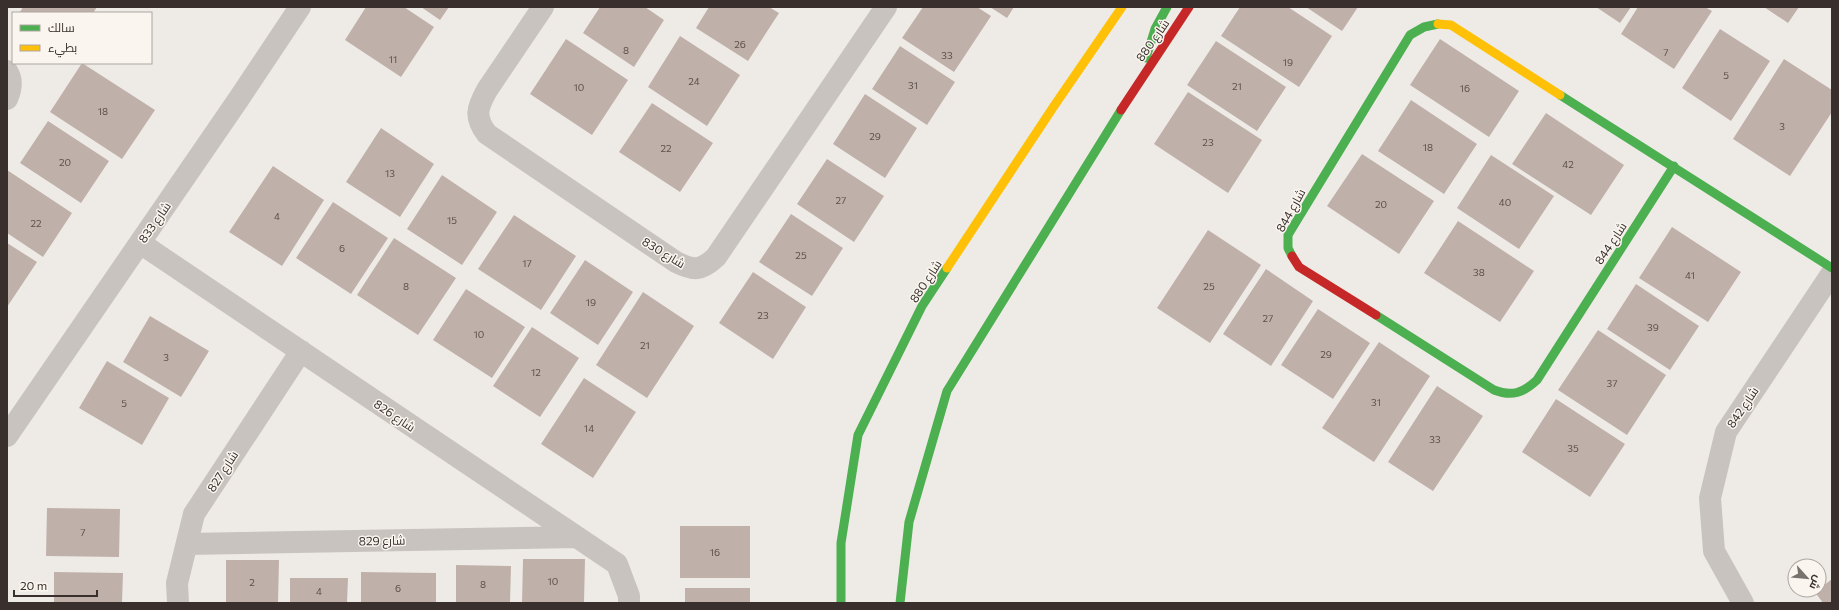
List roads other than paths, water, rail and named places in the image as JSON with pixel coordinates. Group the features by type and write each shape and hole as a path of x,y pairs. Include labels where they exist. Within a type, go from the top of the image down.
{"street":[{"name":"شارع 833","path":"7,436 238,100 300,7"},
{"name":"شارع 830","path":"543,7 487,90 480,104 478,115 480,124 486,134 676,262 687,268 696,269 706,266 716,257 886,7"},
{"name":"شارع 880","path":"841,603 841,543 858,435 922,306 1054,106 1122,7"},
{"path":"1139,80 1155,29 1167,7"},
{"name":"شارع 880","path":"900,603 909,522 947,391 1139,80 1189,7"},
{"name":"شارع 844","path":"1674,166 1537,380 1527,390 1516,394 1504,394 1494,390 1299,267 1289,253 1287,242 1288,235 1410,35 1421,27 1442,23 1452,25 1674,166 1832,268"},
{"path":"7,71 11,90 7,99"},
{"name":"شارع 826","path":"140,243 617,564 629,596 629,603"},
{"name":"شارع 842","path":"1743,603 1714,551 1710,498 1726,432 1832,272"},
{"name":"شارع 827","path":"178,603 177,583 194,514 301,351"},
{"name":"شارع 829","path":"187,544 577,537"}]}
